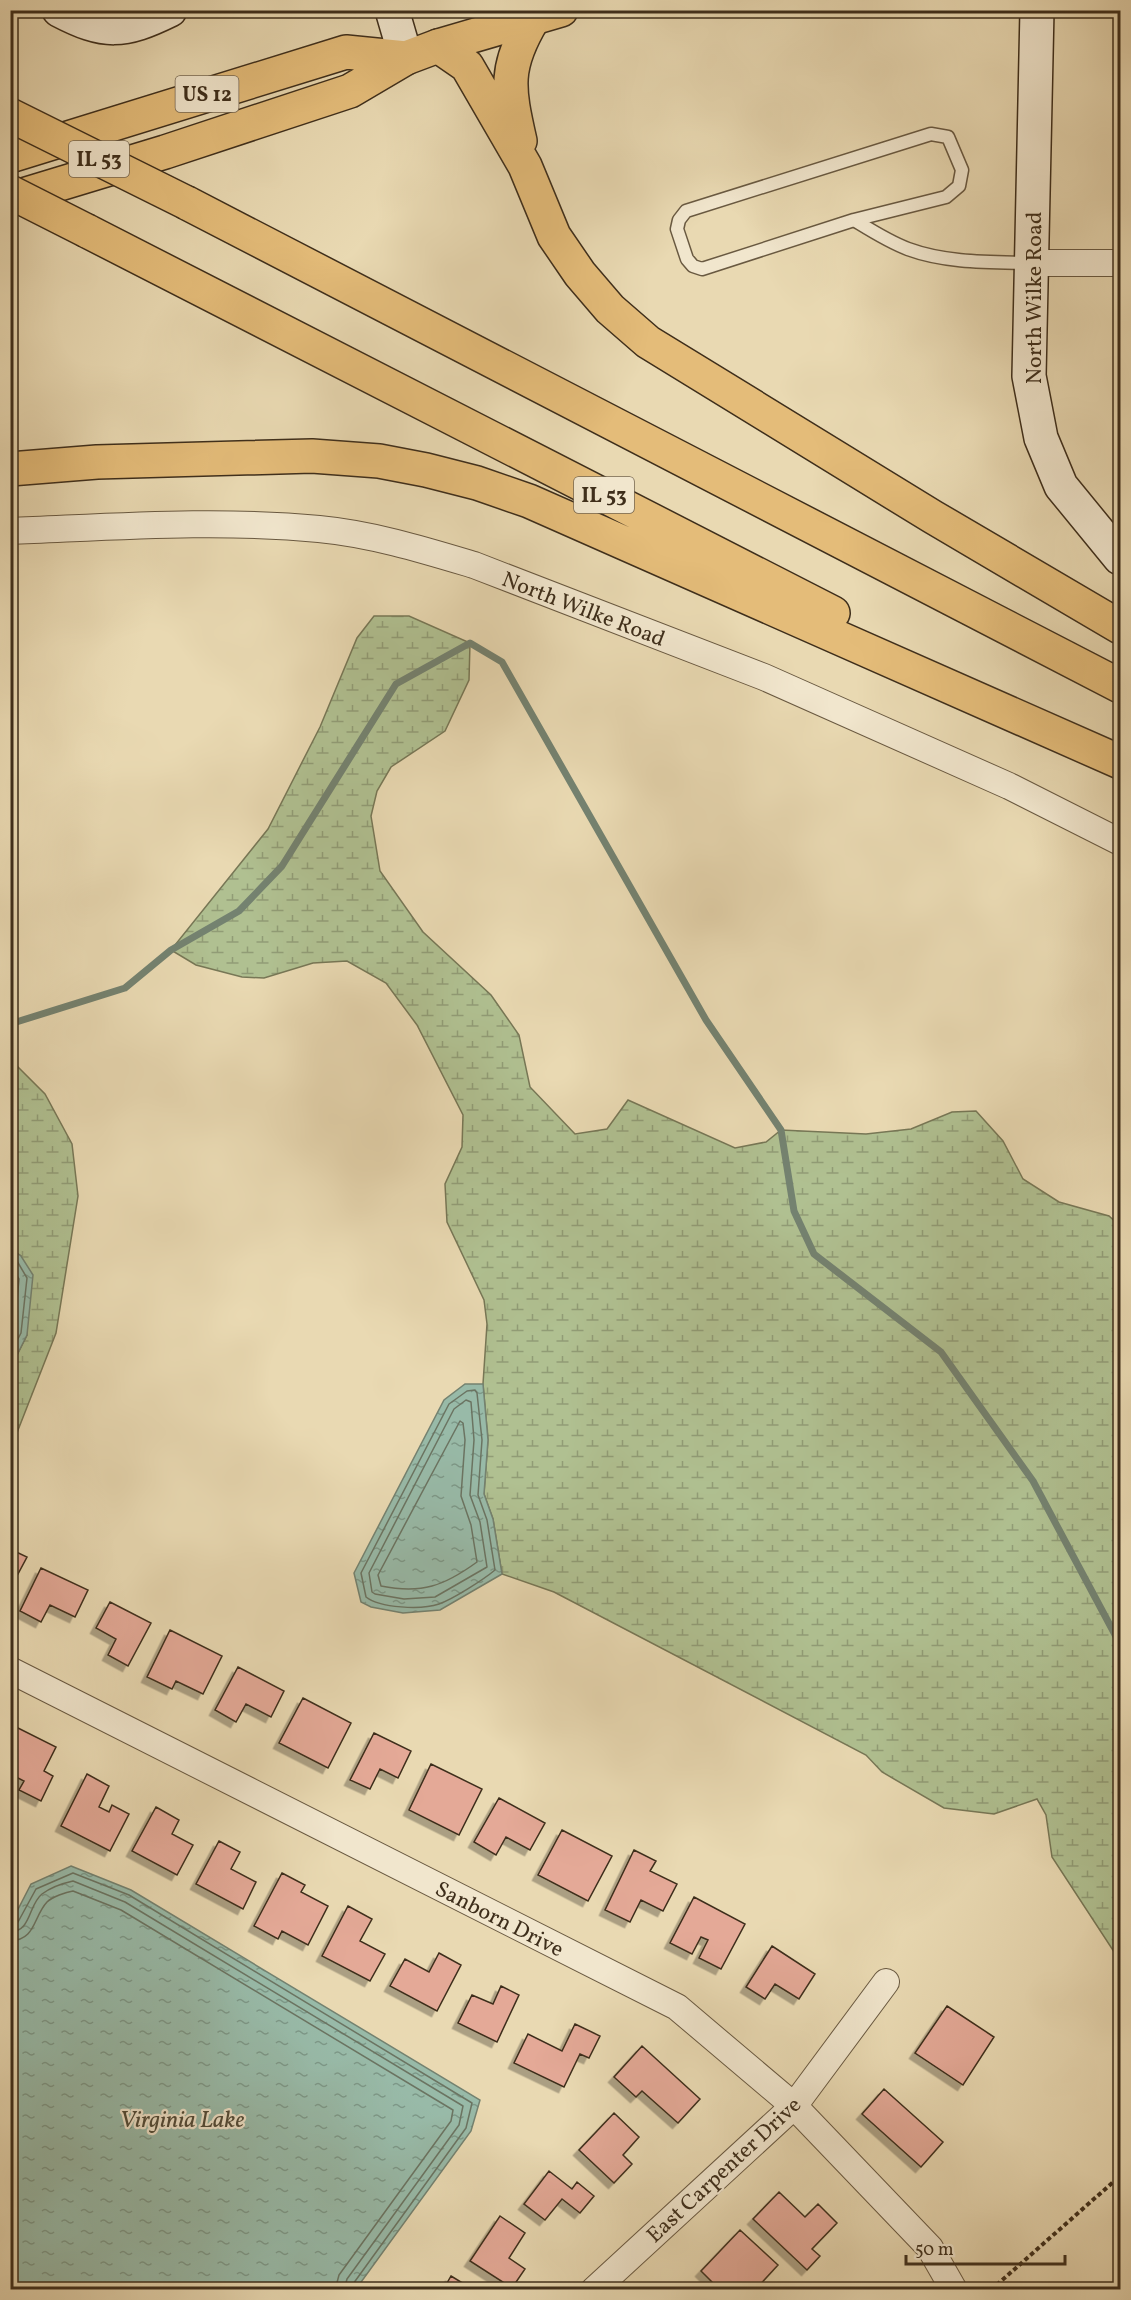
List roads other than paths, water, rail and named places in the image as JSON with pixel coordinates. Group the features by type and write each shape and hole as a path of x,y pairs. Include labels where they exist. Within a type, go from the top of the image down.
{"main road":[{"name":"US 12","path":"10,199 165,152 350,91 406,58 438,46 547,15"},
{"path":"525,166 512,104 511,68 519,42 547,15"},
{"path":"438,46 467,66 525,166 554,236 580,274 610,309 648,342 933,517 1120,627"},
{"name":"US 12","path":"10,156 346,52 406,58"},
{"name":"IL 53","path":"10,115 187,203 1120,686"},
{"name":"IL 53","path":"10,192 1120,761"},
{"path":"10,468 97,462 312,456 379,461 477,483 529,501 1120,761"}],"street":[{"path":"59,10 84,24 118,28 150,20 170,10"},
{"path":"392,10 406,58"},
{"name":"North Wilke Road","path":"1037,10 1029,376 1041,438 1061,486 1120,558"},
{"path":"1033,263 1120,263"},
{"name":"North Wilke Road","path":"10,531 197,524 321,529 381,539 429,552 474,565 764,677 1009,786 1120,842"},
{"name":"Sanborn Drive","path":"10,1670 677,2007 794,2106 930,2248 954,2289"},
{"name":"East Carpenter Drive","path":"594,2289 794,2106 886,1982"}],"lane":[{"path":"931,134 948,137 962,170 959,186 946,197 854,220 702,269 693,266 687,259 678,229 679,220 686,211 931,134"},
{"path":"854,220 879,236 909,249 945,258 1033,263"}],"water":[{"path":"11,1249 21,1256 33,1275 27,1335 11,1367"},
{"path":"465,1384 483,1384 488,1440 484,1494 493,1519 502,1574 440,1610 403,1613 371,1607 361,1602 354,1573 444,1400"},
{"name":"Virginia Lake","path":"71,1866 131,1890 480,2100 471,2131 356,2289 11,2289 11,1923 31,1884"}],"waterway":[{"path":"10,1024 125,988 171,950 239,911 282,866 396,684 470,643 502,662 706,1020 781,1130 794,1211 814,1254 941,1352 1033,1481 1120,1644"}]}
